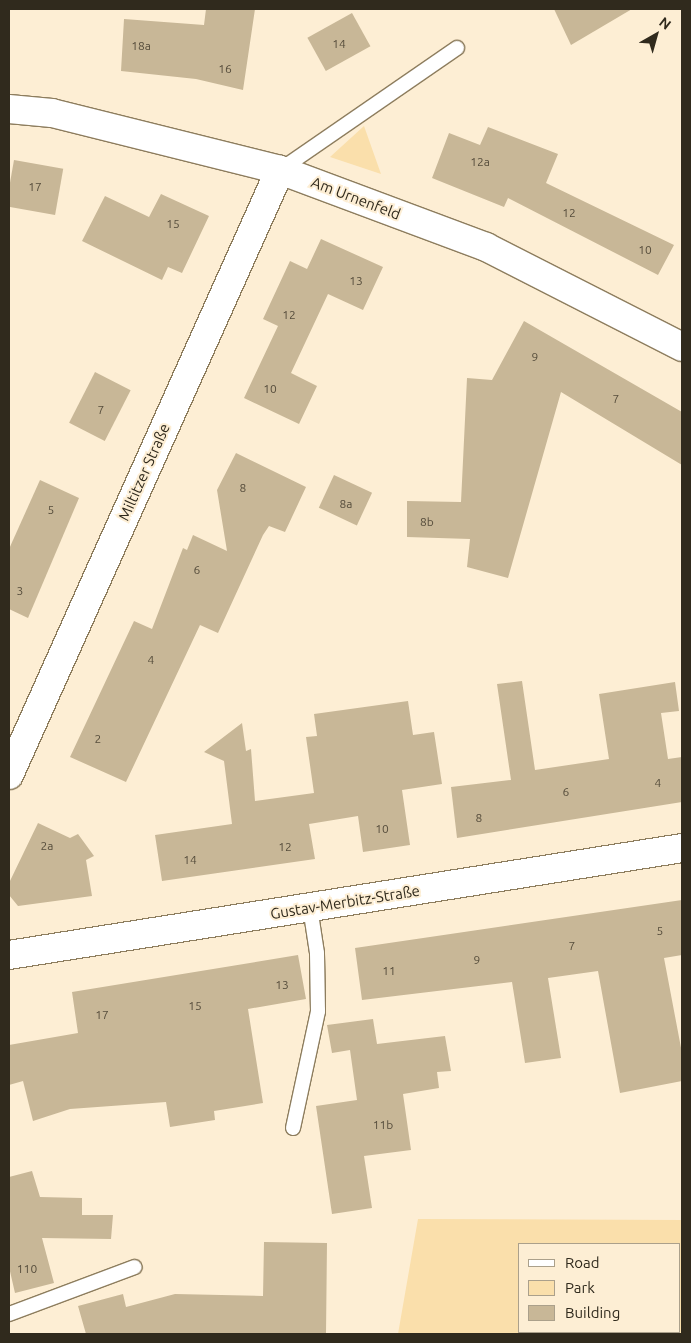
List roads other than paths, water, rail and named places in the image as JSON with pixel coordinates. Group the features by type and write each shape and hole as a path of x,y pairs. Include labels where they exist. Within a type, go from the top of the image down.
{"street":[{"name":"Am Urnenfeld","path":"9,109 52,113 280,170 486,247 682,347"},
{"name":"Miltitzer Straße","path":"9,775 280,170"},
{"name":"Gustav-Merbitz-Straße","path":"9,955 682,848"}],"lane":[{"path":"280,170 457,48"},
{"path":"293,1128 318,1011 317,953 310,908"},
{"path":"9,1314 135,1267"}]}
